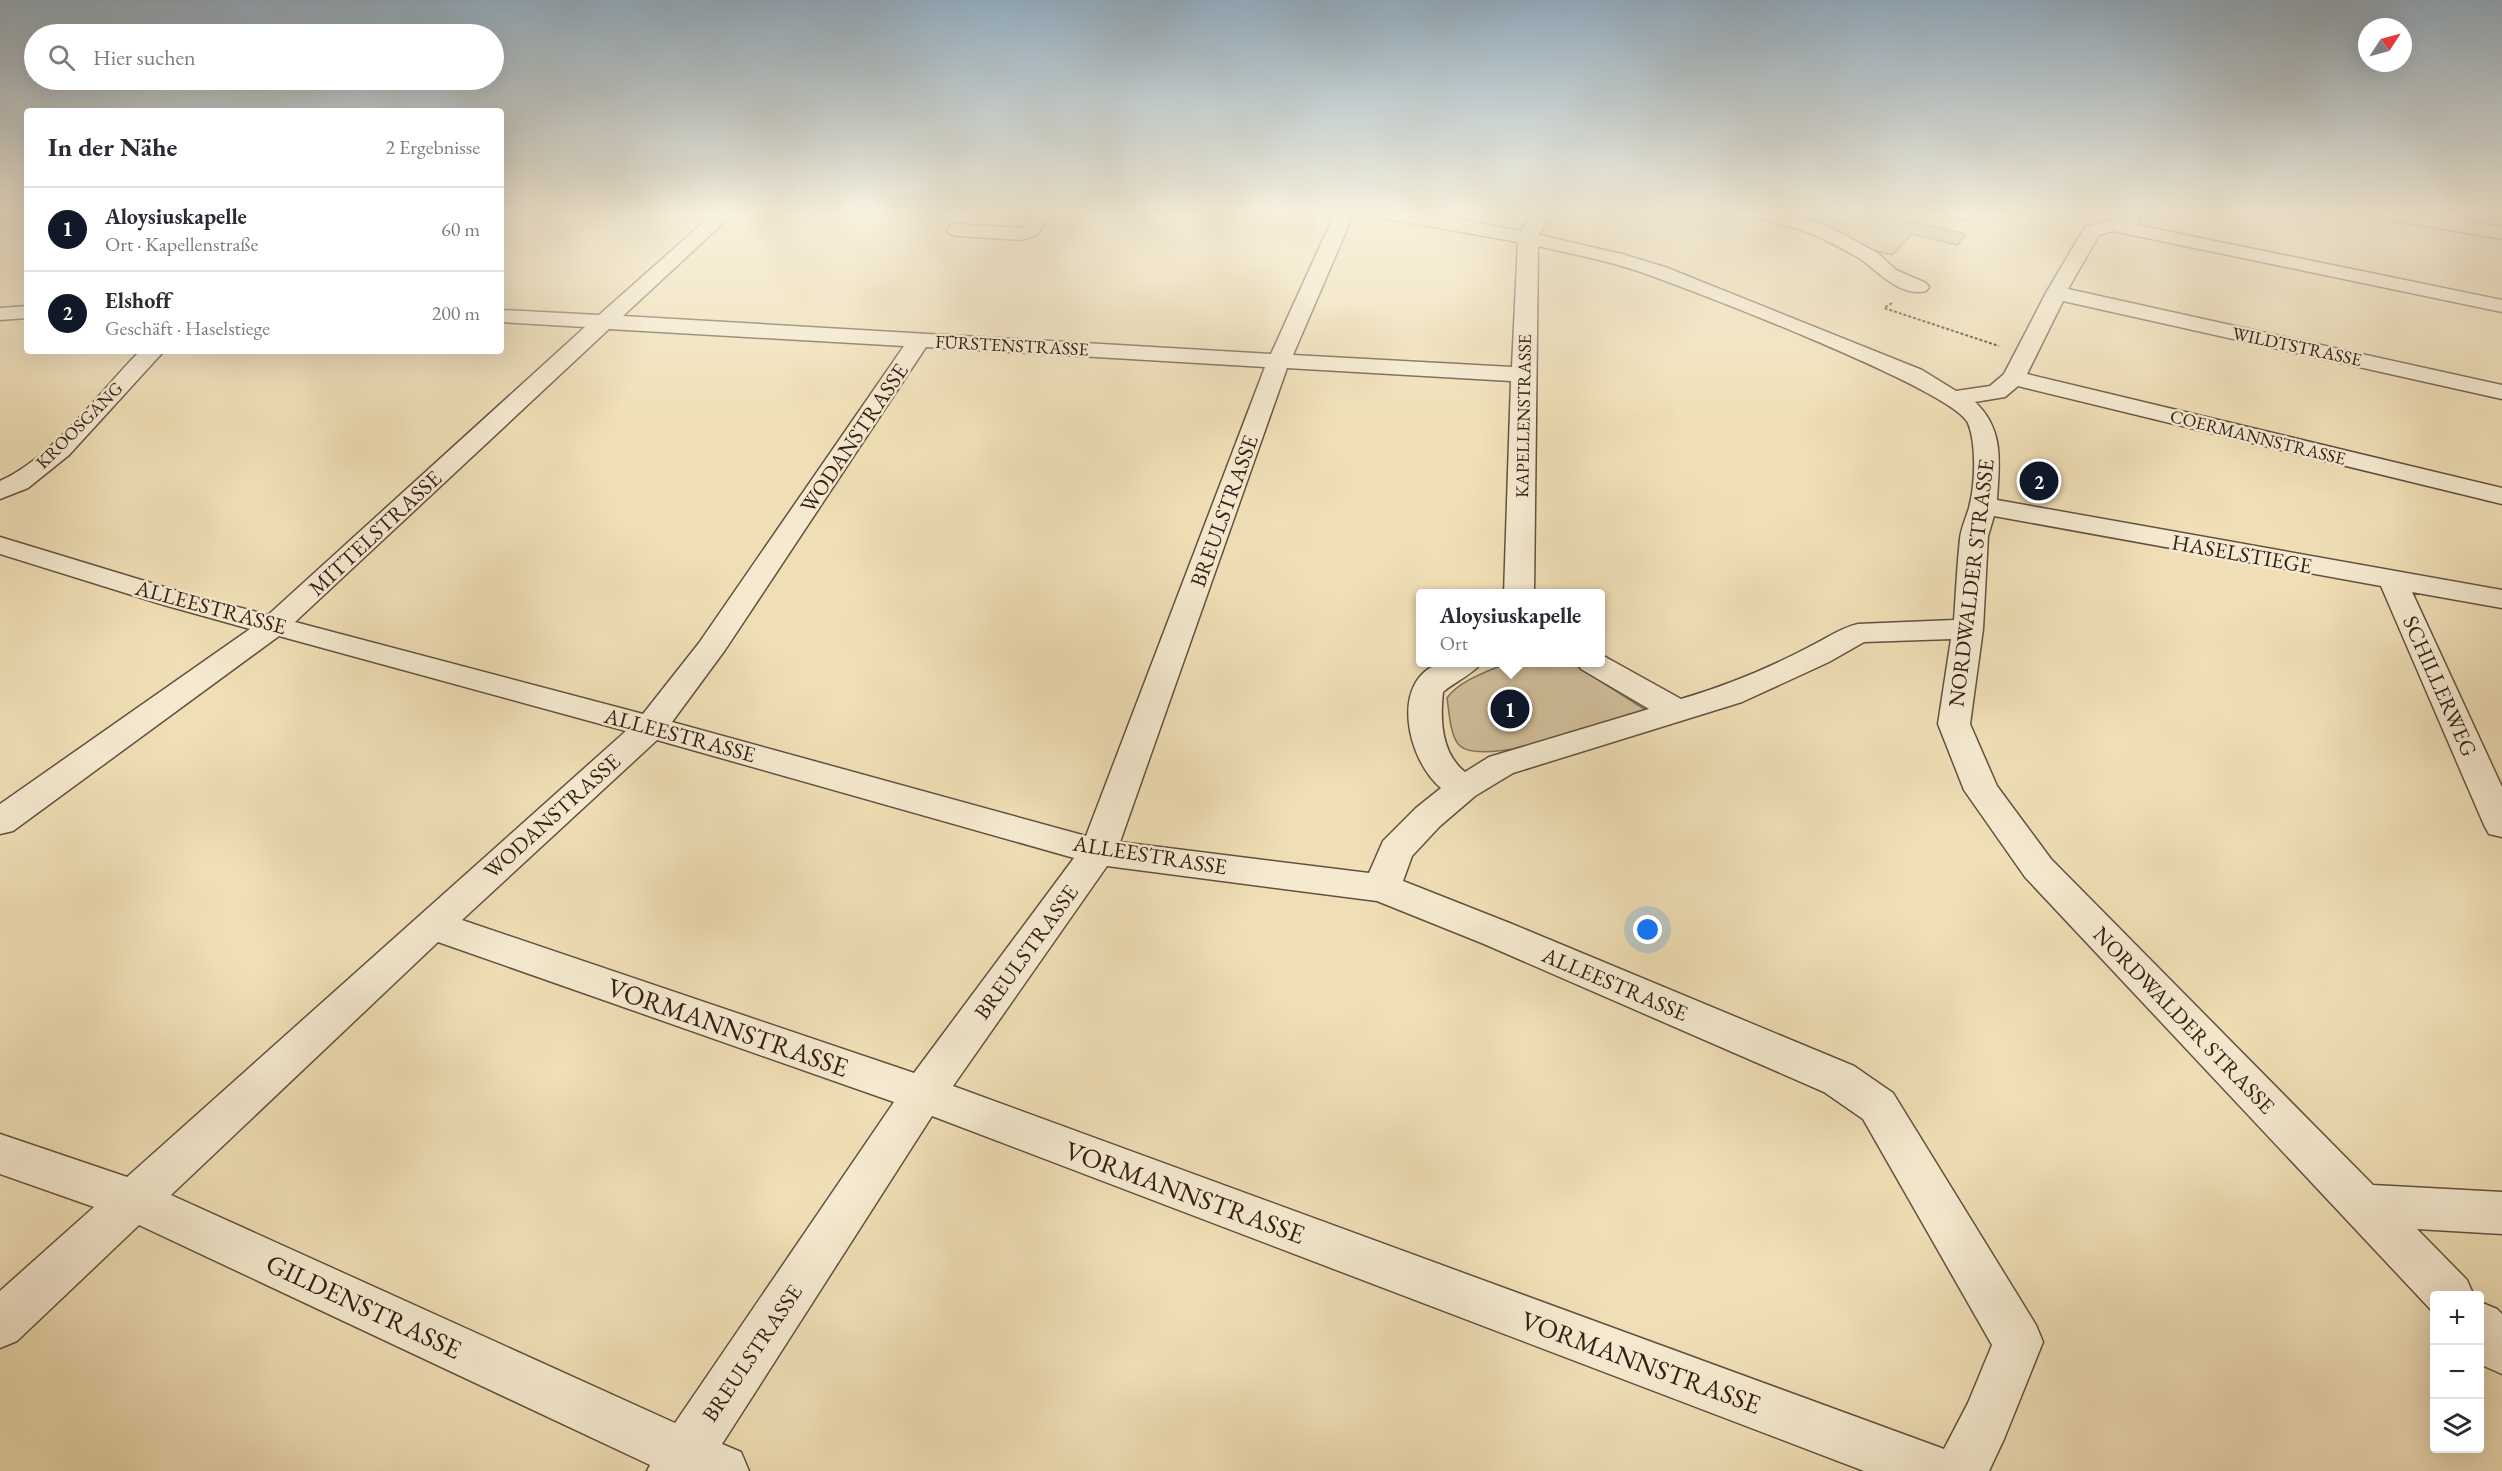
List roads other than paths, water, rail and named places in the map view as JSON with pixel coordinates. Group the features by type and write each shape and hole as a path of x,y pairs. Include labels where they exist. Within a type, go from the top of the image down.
{"street":[{"name":"MITTELSTRASSE","path":"0,822 275,625 648,282"},
{"name":"BREULSTRASSE","path":"694,1465 923,1094 1098,852 1279,360 1314,282"},
{"name":"KAPELLENSTRASSE","path":"1519,589 1526,282"},
{"name":"NORDWALDER STRASSE","path":"1684,282 1914,375 1954,398 1979,420 1987,450 1983,506 1974,536 1968,629 1954,724 1981,790 2038,868 2445,1291"},
{"path":"1906,282 1919,287"},
{"path":"1954,398 1997,392 2014,378 2063,282"},
{"path":"2384,282 2502,306"},
{"name":"WILDTSTRASSE","path":"2056,293 2502,392"},
{"path":"0,314 24,312"},
{"name":"FÜRSTENSTRASSE","path":"504,316 1523,375"},
{"name":"WODANSTRASSE","path":"0,1323 432,925 651,727 710,650 920,339"},
{"name":"KROOSGANG","path":"0,491 35,471 55,454 150,354"},
{"name":"COERMANNSTRASSE","path":"2014,378 2502,496"},
{"name":"HASELSTIEGE","path":"1983,506 2502,600"},
{"name":"ALLEESTRASSE","path":"0,545 174,598 651,727 1098,852 1382,888 1497,933 1839,1079 1878,1106 2018,1342 1986,1421 1961,1471"},
{"name":"SCHILLERWEG","path":"2393,581 2502,825"},
{"path":"1382,888 1396,850 1428,817 1463,788 1501,765 1731,695 1818,656 1858,633 1968,629"},
{"path":"1459,667 1444,674 1427,689 1423,717 1429,743 1441,769 1463,788"},
{"path":"1599,667 1677,711"},
{"name":"VORMANNSTRASSE","path":"432,925 923,1094 1934,1471"},
{"name":"GILDENSTRASSE","path":"0,1154 133,1200 694,1465"},
{"path":"2362,1205 2502,1213"},
{"path":"2484,1330 2502,1349"}],"place":[{"name":"Elshoff","path":"2039,481"},
{"name":"Aloysiuskapelle","path":"1510,709"}]}
